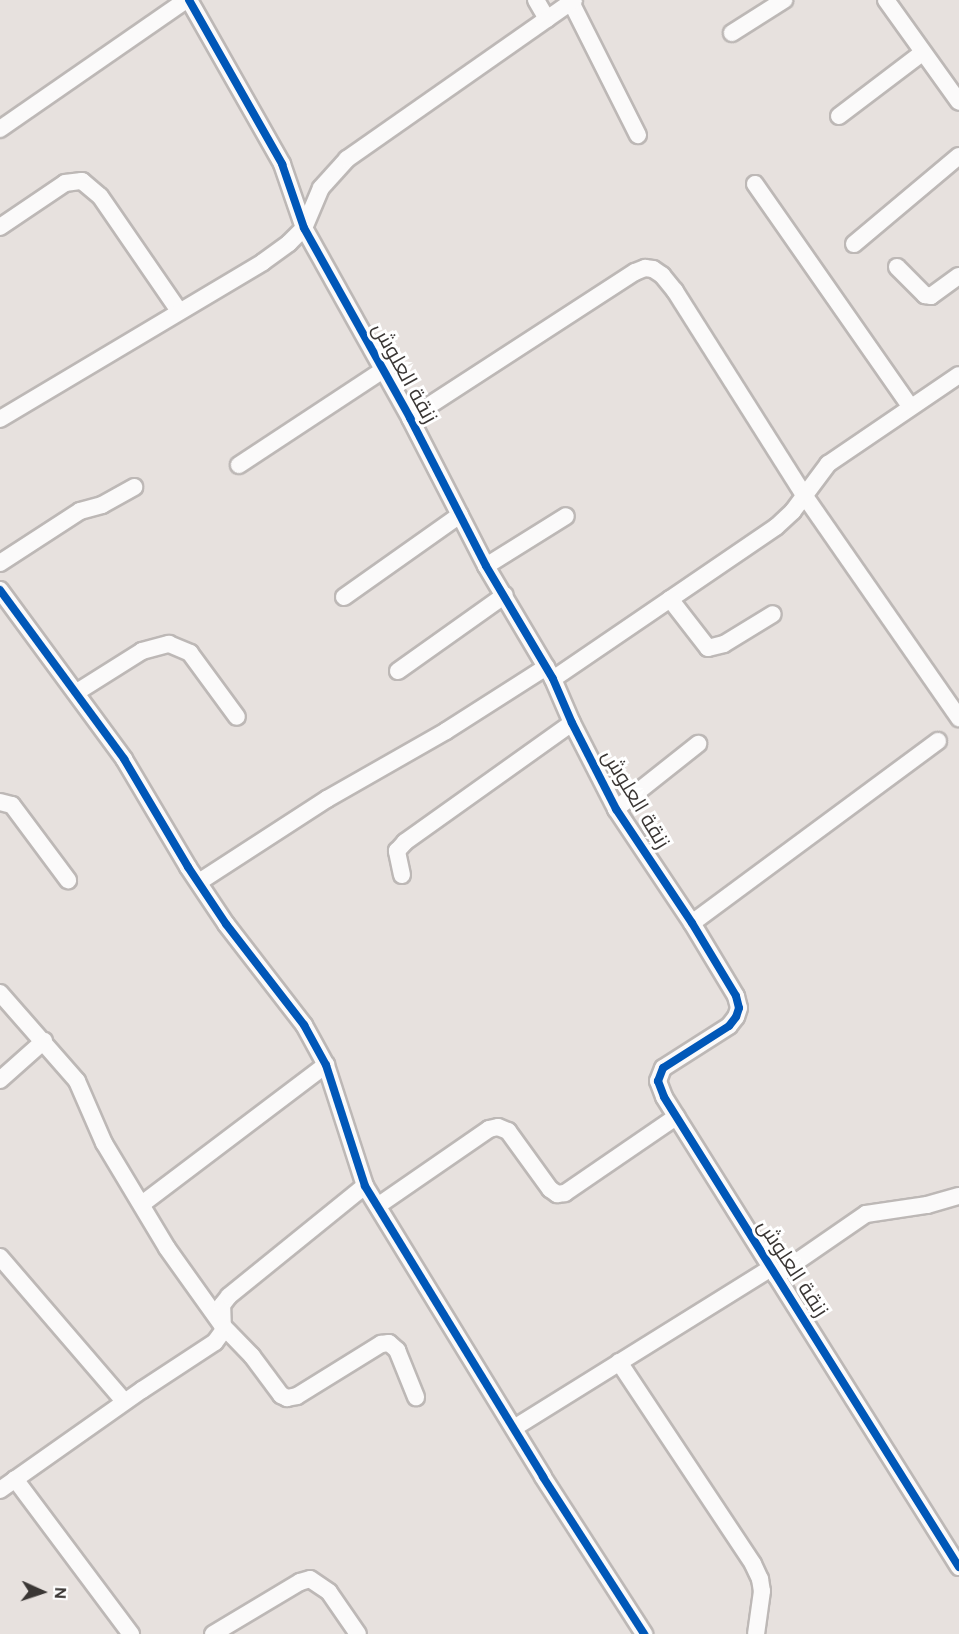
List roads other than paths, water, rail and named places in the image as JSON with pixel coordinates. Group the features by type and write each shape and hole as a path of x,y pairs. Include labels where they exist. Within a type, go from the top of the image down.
{"street":[{"path":"0,129 188,0"},
{"name":"زنقة العلوش","path":"188,0 282,164 304,228 410,418 486,566 550,673 572,723 616,809 692,923 736,996 738,1008 736,1017 729,1026 663,1068 659,1086 676,1117 959,1567"},
{"path":"536,0 547,19"},
{"path":"732,33 784,0"},
{"path":"886,0 959,102"},
{"path":"0,419 263,261 299,235 304,228 315,197 347,159 572,1 638,135"},
{"path":"839,116 922,53"},
{"path":"854,244 959,156"},
{"path":"0,227 65,183 82,181 100,196 178,311"},
{"path":"755,184 910,406"},
{"path":"897,267 926,295 931,296 959,276"},
{"path":"410,418 635,272 645,268 653,269 662,275 675,291 804,495 956,707"},
{"path":"239,465 383,370"},
{"path":"199,882 327,799 550,673 670,599 776,527 793,512 828,464 910,406 959,375"},
{"path":"0,563 80,511 102,505 134,488"},
{"path":"344,597 460,515"},
{"path":"486,566 566,516"},
{"path":"0,590 124,759 226,924 304,1025 326,1065 365,1186 379,1204 514,1428 645,1634"},
{"path":"398,671 505,595"},
{"path":"670,599 708,648 724,644 773,614"},
{"path":"77,692 142,651 169,644 190,653 237,717"},
{"path":"402,875 397,851 405,842 572,723"},
{"path":"692,923 938,741"},
{"path":"616,809 698,744"},
{"path":"0,802 12,805 68,880"},
{"path":"0,993 78,1081 99,1132 167,1248 222,1325 252,1356 284,1397 297,1396 381,1344 389,1344 397,1350 416,1397"},
{"path":"0,1080 44,1041"},
{"path":"142,1204 326,1065"},
{"path":"379,1204 489,1129 498,1126 507,1131 550,1189 557,1194 565,1193 676,1117"},
{"path":"0,1490 124,1401 215,1342 221,1336 221,1310 229,1296 365,1186"},
{"path":"514,1428 619,1362 774,1272 866,1214 916,1208 959,1196"},
{"path":"0,1257 124,1401"},
{"path":"619,1362 753,1564 760,1579 762,1591 756,1634"},
{"path":"15,1479 131,1634"},
{"path":"213,1634 300,1582 310,1579 329,1592 358,1634"}]}
